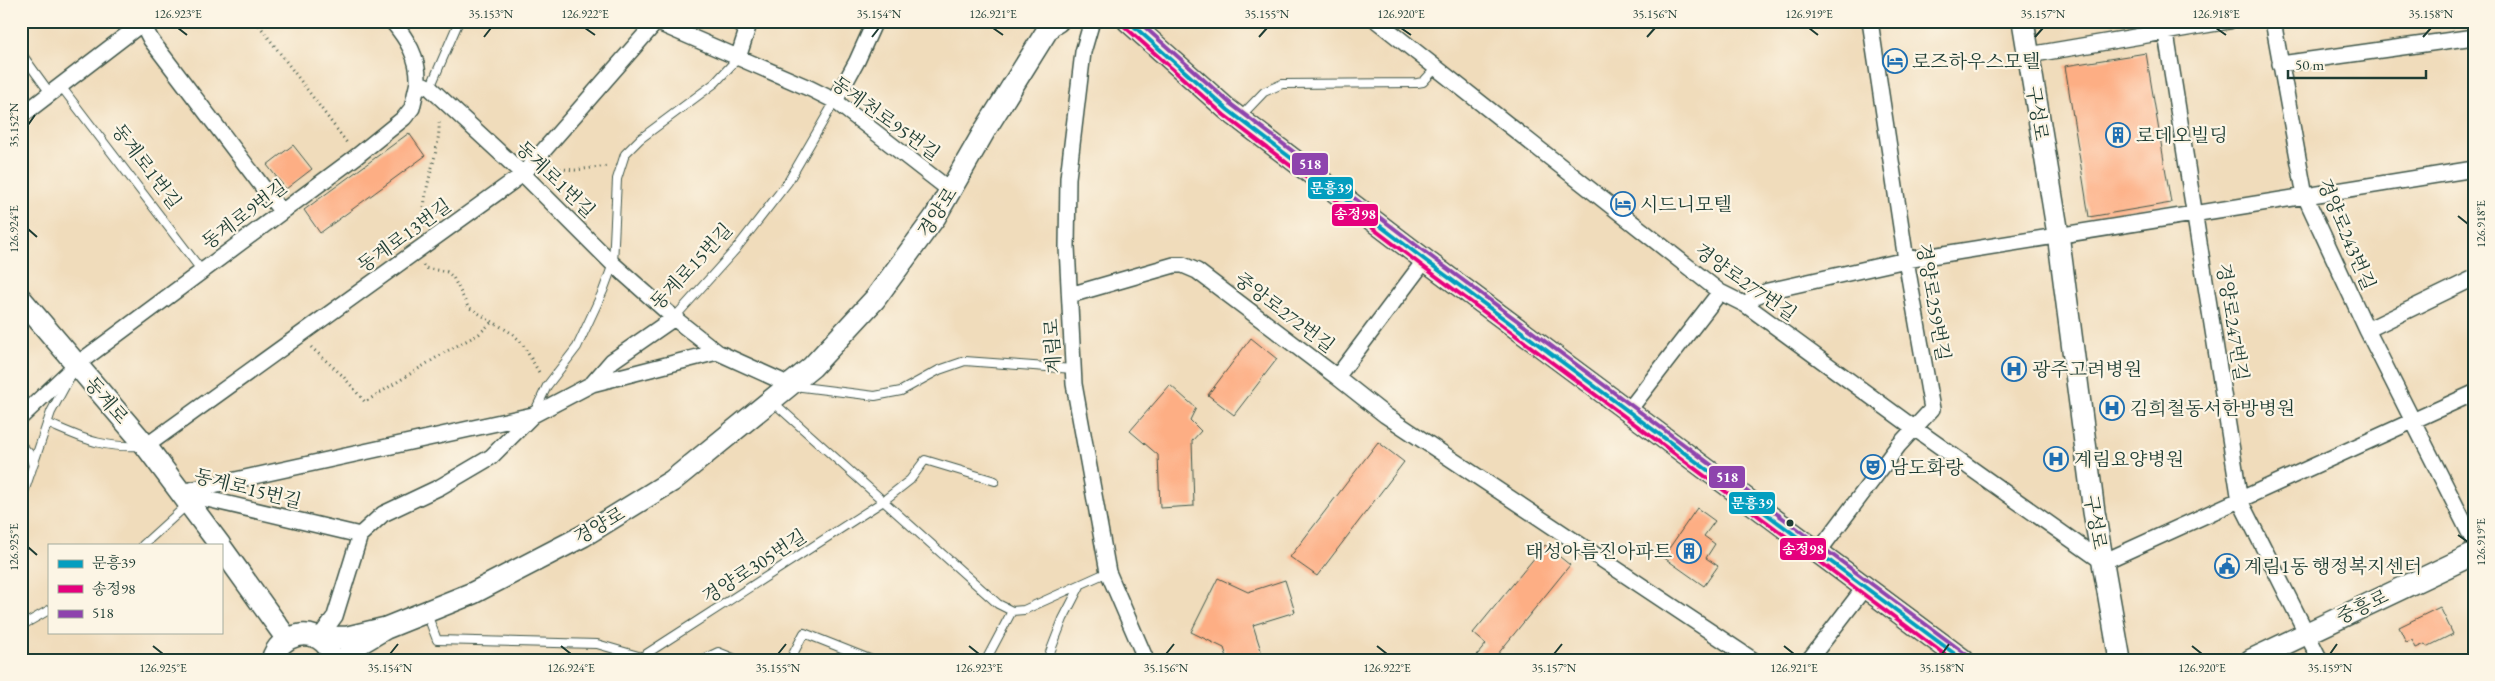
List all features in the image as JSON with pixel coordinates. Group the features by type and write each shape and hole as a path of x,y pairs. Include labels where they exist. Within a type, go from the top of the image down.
{"street":[{"path":"392,21 407,41 424,85"},
{"path":"835,101 858,61 875,21"},
{"name":"경양로","path":"386,628 473,593 583,536 664,486 790,385 840,339 875,299 910,252 952,191 986,130 1050,26 1058,21"},
{"name":"계림로","path":"1092,21 1083,52 1068,178 1068,247 1074,384 1108,572 1146,660"},
{"path":"1128,21 1198,85 1238,118 1425,260 1819,551 1962,660"},
{"name":"경양로277번길","path":"1377,21 1720,292 1746,305 1914,428 2104,562"},
{"name":"경양로259번길","path":"1819,551 1898,446 1932,409 1906,260 1870,21"},
{"name":"구성로","path":"2023,21 2058,234 2094,512 2120,660"},
{"path":"2029,55 2165,27 2229,21"},
{"name":"경양로243번길","path":"2273,21 2305,196 2367,330 2474,542"},
{"path":"21,116 143,22 151,40 280,212"},
{"name":"동계천로95번길","path":"655,22 835,101 952,191"},
{"name":"동계로13번길","path":"146,446 526,170 655,22"},
{"name":"경양로247번길","path":"2165,27 2240,501 2320,660"},
{"path":"738,58 748,28"},
{"path":"2280,64 2474,37"},
{"name":"동계로9번길","path":"21,417 76,365 404,118 412,108 424,85"},
{"name":"동계로1번길","path":"424,85 526,170 613,264 674,318 717,352 790,385"},
{"path":"1746,305 1756,296 1768,290 1906,260 2058,234 2474,169"},
{"name":"중앙로272번길","path":"1070,295 1174,265 1183,265 1197,271 1337,377 1425,260"},
{"path":"2367,330 2474,278"},
{"path":"1629,410 1720,292"},
{"name":"동계로","path":"21,299 146,446 219,544"},
{"name":"동계로15번길","path":"185,498 533,415 592,384 612,361 674,318"},
{"path":"592,384 717,352"},
{"path":"1337,377 1393,420 1753,660"},
{"path":"2104,562 2474,393"},
{"name":"동계로15번길","path":"185,498 360,535 383,514 440,487 491,458 533,415"},
{"path":"319,638 335,616 360,535"},
{"name":"동계로","path":"222,549 287,639"},
{"name":"중흥로","path":"2251,660 2305,632 2474,554"},
{"path":"1809,660 1865,587"},
{"path":"272,660 276,650 287,639 300,634 319,638 348,637 386,628"},
{"path":"343,660 360,644 386,628"},
{"path":"319,638 326,644 334,660"}],"lane":[{"path":"424,85 459,21"},
{"path":"730,21 748,28"},
{"name":"동계로1번길","path":"21,53 55,89 202,271"},
{"path":"613,264 617,179 625,154 640,138 715,83 738,58"},
{"path":"1238,118 1257,99 1273,87 1282,84 1417,83 1423,82 1436,68"},
{"name":"동계로15번길","path":"674,318 736,250 768,209 788,182 835,101"},
{"name":"동계로15번길","path":"533,415 547,386 577,347 604,291 613,264"},
{"path":"790,385 875,396 901,391 939,370 965,361 1073,369"},
{"path":"21,501 47,423 76,365"},
{"path":"772,400 882,502 998,604 1012,611 1024,610 1108,572"},
{"path":"47,423 103,445 116,447 146,446"},
{"path":"21,445 28,453 33,466"},
{"name":"경양로305번길","path":"643,656 882,502 910,480 925,460 995,481"},
{"path":"144,544 185,498"},
{"path":"1047,660 1062,619 1080,586"},
{"path":"21,626 48,611"},
{"path":"986,660 1012,611"},
{"path":"426,612 438,640 596,644 652,660"},
{"path":"790,660 804,633 872,660"},
{"path":"701,660 718,652 738,660"}],"path":[{"path":"256,21 356,156"},
{"path":"432,240 425,226 424,209 438,144 439,118"},
{"path":"526,170 575,170 620,165"},
{"path":"413,253 425,268 447,272 457,284 468,307 513,334 522,343 547,386"},
{"path":"301,334 311,347 343,376 365,402 447,351 479,334 493,321"}],"building":[{"name":"로데오빌딩","path":"2146,53 2171,203 2089,217 2065,66"},
{"path":"409,133 425,156 320,233 304,210"},
{"path":"293,145 312,169 286,189 267,165"},
{"path":"1251,338 1277,359 1234,415 1208,395"},
{"path":"1170,385 1196,408 1190,420 1201,431 1192,441 1194,506 1160,508 1158,455 1130,431"},
{"path":"1378,442 1404,462 1317,576 1290,557"},
{"name":"태성아름진아파트","path":"1697,508 1715,521 1704,536 1715,544 1706,558 1718,566 1704,586 1663,557"},
{"path":"1545,545 1570,565 1493,660 1473,660 1486,644 1473,633"},
{"path":"1218,578 1248,592 1285,580 1295,612 1253,625 1264,660 1228,660 1224,648 1191,632"},
{"path":"2440,607 2453,634 2427,647 2425,644 2416,648 2412,640 2406,642 2399,627"}],"transit line":[{"name":"문흥39","path":"1128,21 1228,110 1425,260 1963,660"},
{"name":"518","path":"1138,21 1232,105 1429,255 1967,655"},
{"name":"송정98","path":"1124,26 1224,115 1421,265 1952,660"}],"place":[{"name":"로즈하우스모텔","path":"1895,61"},
{"name":"로데오빌딩","path":"2118,135"},
{"name":"시드니모텔","path":"1623,204"},
{"name":"광주고려병원","path":"2014,369"},
{"name":"김희철동서한방병원","path":"2112,408"},
{"name":"계림요양병원","path":"2056,459"},
{"name":"남도화랑","path":"1873,467"},
{"name":"태성아름진아파트","path":"1689,551"},
{"name":"계림1동 행정복지센터","path":"2227,566"}]}
